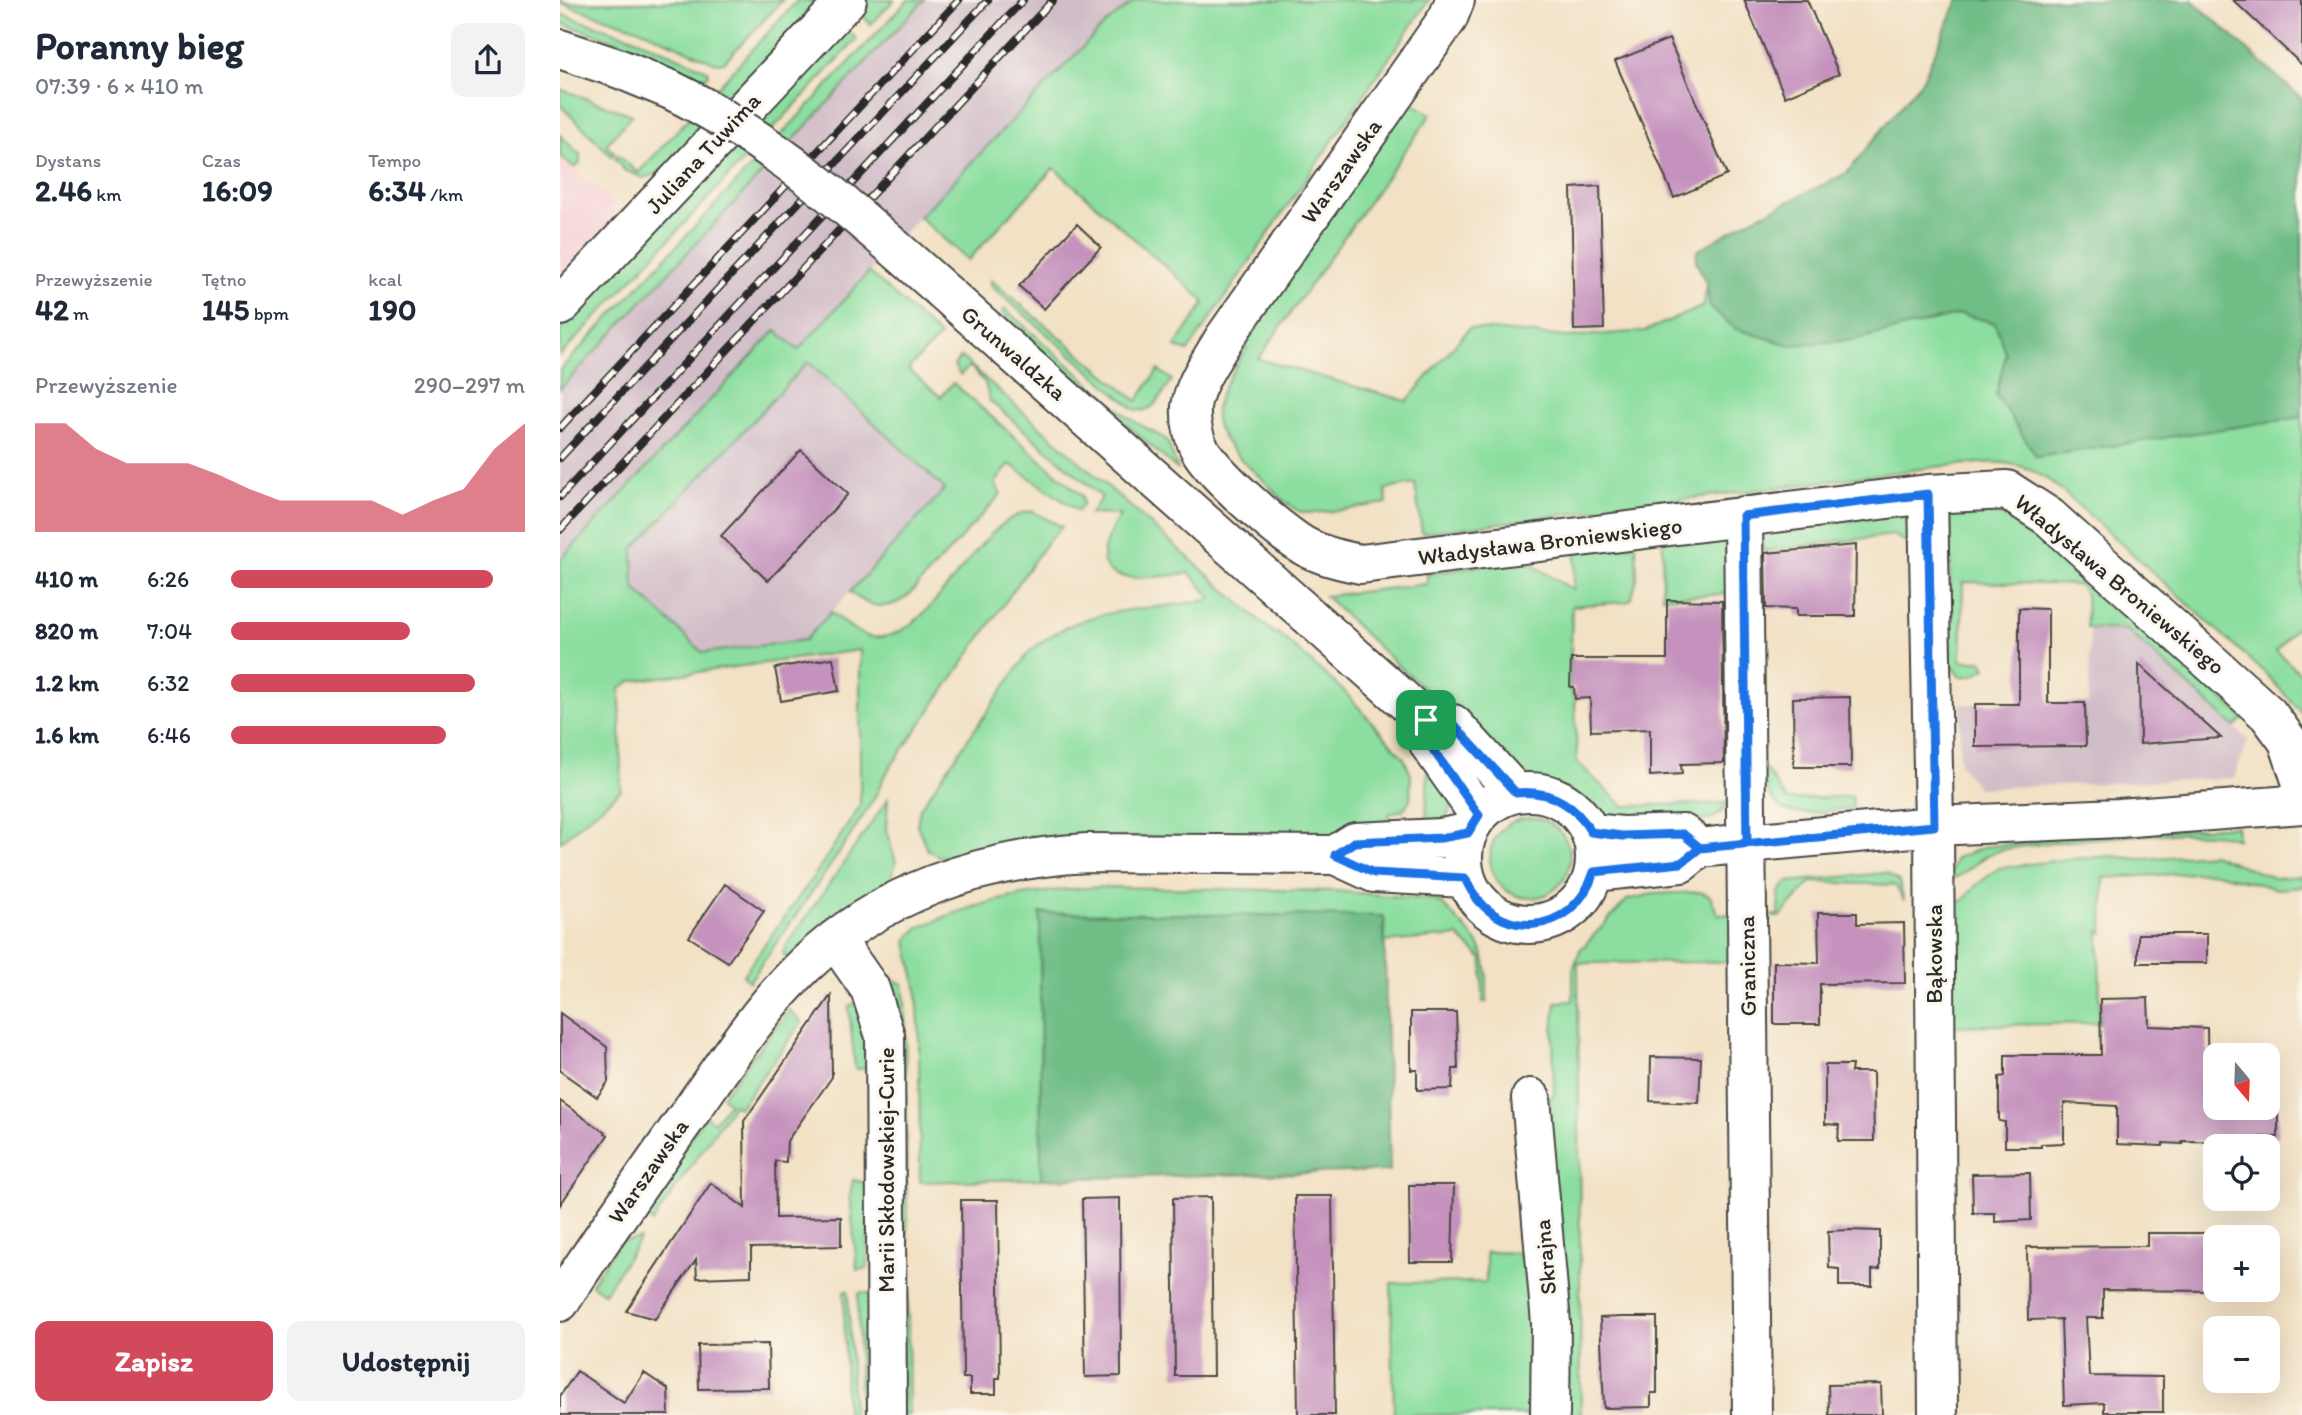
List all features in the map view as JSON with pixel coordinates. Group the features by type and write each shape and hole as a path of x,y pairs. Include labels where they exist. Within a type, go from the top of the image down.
{"street":[{"name":"Juliana Tuwima","path":"560,306 847,0"},
{"name":"Warszawska","path":"1382,563 1341,561 1297,542 1224,478 1201,451 1191,421 1191,406 1198,384 1223,340 1443,24 1455,0"},
{"name":"Grunwaldzka","path":"560,49 621,69 671,90 732,122 795,164 986,329 1426,720 1453,724 1516,793"},
{"name":"Władysława Broniewskiego","path":"1382,563 1928,494 2007,489 2049,517 2268,714 2288,741 2302,783"},
{"name":"Bąkowska","path":"1928,494 1934,826 1938,1415"},
{"name":"Graniczna","path":"1743,516 1752,1415"},
{"path":"1426,720 1429,744 1473,824"},
{"path":"1335,855 1354,842 1441,838 1473,824 1502,797 1516,793 1542,793 1576,811 1591,832 1595,845 1594,872 1589,888 1568,913 1553,920 1524,925 1509,922 1487,910 1470,890 1465,878 1463,848 1473,824"},
{"path":"1594,872 1681,863 1700,848 1747,843 1934,826 2119,818 2302,804"},
{"path":"1591,832 1622,836 1683,834 1700,848"},
{"path":"849,929 925,887 978,868 1050,855 1335,855 1374,873 1465,878"},
{"name":"Warszawska","path":"560,1302 602,1237 740,1042 785,986 849,929"},
{"name":"Marii Skłodowskiej-Curie","path":"849,929 885,1036 887,1415"},
{"name":"Skrajna","path":"1531,1098 1551,1322 1550,1415"}],"shaded area":[{"path":"924,0 1136,0 1105,24 916,220 798,350 776,330 560,560 560,389"},
{"path":"560,156 614,203 614,218 560,276"},
{"path":"808,361 945,489 805,640 703,653 634,588 633,549"},
{"path":"2090,629 2127,630 2248,740 2234,778 1978,788 1959,763 1961,704 2089,703"}],"green space":[{"path":"560,0 565,3 783,0 724,62 716,63 637,28 560,3"},
{"path":"798,0 819,2 659,173 643,178 624,170 615,159 618,155 638,173"},
{"path":"869,0 894,0 871,24 858,12"},
{"path":"908,0 924,0 560,389 560,370"},
{"path":"1136,0 1429,0 1188,351 1175,347 1204,304 1202,299 1054,168 968,260 919,217 1105,24"},
{"path":"1958,0 2192,0 2302,99 2302,417 2037,457 1996,395 2006,354 1995,323 1961,314 1853,340 1790,345 1736,329 1710,307 1706,283 1696,261 1697,251 1742,224 1847,173 1923,79"},
{"path":"560,14 631,37 701,67 708,71 708,75 706,78 698,76 629,45 560,23"},
{"path":"843,27 857,39 560,356 560,330"},
{"path":"560,89 632,115 606,145 615,153 612,156 560,105"},
{"path":"1410,102 1431,114 1258,359 1407,401 1469,328 1567,337 1645,331 1704,306 1706,283 1710,307 1928,321 1961,314 1995,323 2006,354 1996,395 2037,457 2302,417 2302,621 2276,651 2302,675 2302,713 2265,673 2060,489 2032,470 2005,463 1943,466 1422,533 1415,484 1385,489 1387,503 1319,513 1302,512 1291,506 1227,444 1219,430 1217,403 1247,348 1239,341"},
{"path":"560,135 580,155 580,163 575,168 560,156"},
{"path":"869,272 940,336 908,369 941,397 953,383 1082,496 1083,504 1078,511 1010,464 995,483 1001,494 910,594 888,606 865,602 850,592 945,489 808,362 633,549 634,588 703,653 805,640 831,612 866,636 895,634 915,621 935,601 991,534 1011,518 1032,511 1062,527 1047,542 883,778 846,842 749,982 743,975 860,806 860,650 632,681 620,688 621,790 560,842 560,560 776,330 798,350"},
{"path":"991,280 1137,401 1158,370 1172,380 1152,407 1141,411 1134,409 990,285"},
{"path":"1005,309 1129,418 1167,440 1178,470 1015,326 1002,313"},
{"path":"961,357 1276,635 1278,633 1345,692 1404,758 1411,775 1410,800 1403,810 1389,814 1389,830 1317,838 1046,837 994,845 951,858 938,856 927,849 917,825 920,808 1029,652 1072,624 1094,617 1212,599 1190,573 1133,578 1107,569 1103,557 1107,540 1120,515 1090,514 1102,497 990,401 985,383 970,366 960,375 954,365"},
{"path":"1950,511 2002,515 2035,529 2244,718 2235,727 2127,630 2087,628 2086,594 2079,585 1963,582 1961,661 1982,661 1986,668 1974,675 1961,677 1950,664"},
{"path":"1895,514 1913,526 1919,560 1910,560 1909,544 1893,535 1762,551 1762,532"},
{"path":"1724,536 1727,541 1730,594 1662,597 1663,540"},
{"path":"1636,545 1637,579 1631,599 1626,602 1572,606 1570,690 1575,699 1577,762 1623,806 1730,803 1715,817 1700,822 1630,826 1607,820 1570,790 1527,777 1392,660 1325,596 1427,584 1427,574 1523,559 1573,590 1576,552"},
{"path":"1428,757 1452,804 1447,817 1426,829"},
{"path":"1762,764 1787,800 1852,796 1853,808 1804,813 1791,812 1780,807 1772,799 1765,784"},
{"path":"888,799 886,830 896,862 889,882 786,959 783,953 785,948"},
{"path":"1530,818 1545,821 1558,830 1567,843 1570,858 1567,873 1558,886 1545,895 1530,898 1515,895 1502,886 1493,873 1490,858 1493,843 1502,830 1515,821"},
{"path":"2236,826 2237,839 2221,835 2159,834 2017,847 1991,853 1961,875 1948,879 1956,858 1985,847 2058,837"},
{"path":"2212,854 2274,878 2302,876 2302,887 2278,889 2212,872 2104,878 2103,933 2099,931 2100,1023 1946,1026 1948,900 1963,901 1974,887 1999,868 2113,856 2140,859"},
{"path":"1886,873 1899,881 1904,901 1895,885 1811,882 1780,917 1767,916 1778,915 1779,892 1787,882"},
{"path":"1108,887 1336,891 1434,900 1448,909 1481,949 1486,966 1487,1002 1483,1002 1482,959 1458,936 1385,942 1384,917 1040,914 1041,1179 920,1182 919,1026 917,991 907,942 909,937 922,927 942,918 983,904 1044,892"},
{"path":"1700,892 1710,896 1718,915 1734,914 1730,962 1578,963 1581,1415 1558,1415 1541,1119 1554,1092 1553,1031 1556,1002 1573,1001 1573,970 1580,950 1627,900 1653,894"},
{"path":"1040,913 1384,916 1390,1171 1041,1179"},
{"path":"889,978 903,984 905,1002 909,1415 903,1415 898,1018"},
{"path":"856,1002 866,1021 867,1069 855,1069 849,1007"},
{"path":"789,1010 802,1022 739,1108 734,1104 652,1223 644,1205 705,1116 714,1122 729,1103 722,1096"},
{"path":"853,1180 868,1183 868,1268 857,1270 850,1195"},
{"path":"640,1239 604,1293 591,1284 620,1241"},
{"path":"1486,1252 1531,1253 1542,1415 1394,1415 1391,1283 1486,1282"},
{"path":"844,1291 848,1291 853,1415 846,1415"},
{"path":"861,1292 869,1294 871,1415 860,1415 858,1295"}],"building":[{"path":"1744,0 1807,0 1839,74 1785,97"},
{"path":"2233,0 2302,0 2302,65"},
{"path":"1669,39 1727,175 1674,198 1615,61"},
{"path":"1600,186 1604,329 1574,330 1571,188"},
{"path":"1077,224 1101,247 1044,309 1019,286"},
{"path":"801,450 848,494 768,581 721,536"},
{"path":"1856,545 1855,616 1796,616 1796,609 1766,608 1765,553"},
{"path":"1667,600 1722,601 1724,763 1681,764 1682,774 1650,776 1650,729 1591,731 1590,698 1575,699 1574,687 1570,687 1571,659 1667,659"},
{"path":"2019,608 2048,609 2048,703 2085,703 2086,746 1975,747 1975,704 2019,704"},
{"path":"833,658 839,691 781,701 775,668"},
{"path":"2139,664 2221,738 2140,744"},
{"path":"1850,697 1851,767 1794,767 1793,698"},
{"path":"725,884 764,911 728,962 689,937"},
{"path":"1818,913 1857,913 1857,924 1904,923 1905,983 1820,984 1820,1024 1774,1024 1774,962 1819,963"},
{"path":"2138,934 2207,934 2207,963 2138,963"},
{"path":"831,995 832,1077 787,1141 786,1162 775,1161 776,1218 841,1217 841,1246 751,1248 751,1276 697,1278 696,1260 655,1319 626,1311 711,1183 745,1208 744,1121"},
{"path":"2148,998 2149,1026 2207,1028 2207,1043 2203,1043 2203,1120 2278,1120 2278,1134 2203,1134 2203,1141 2163,1143 2163,1146 2117,1144 2117,1106 2064,1103 2064,1143 2041,1144 2041,1147 2005,1147 2005,1122 1999,1121 1999,1077 2005,1076 2005,1055 2101,1055 2100,999"},
{"path":"1411,1012 1456,1012 1458,1069 1453,1069 1452,1089 1417,1090 1417,1070 1411,1070"},
{"path":"560,1013 607,1047 608,1082 597,1097 560,1071"},
{"path":"1651,1057 1701,1058 1699,1103 1650,1101"},
{"path":"1825,1065 1852,1065 1851,1072 1873,1072 1874,1141 1838,1141 1839,1125 1825,1124"},
{"path":"560,1101 608,1135 560,1205"},
{"path":"2030,1173 2031,1220 1995,1222 1995,1213 1973,1213 1972,1174"},
{"path":"1409,1185 1454,1185 1452,1262 1410,1262"},
{"path":"1295,1196 1332,1196 1335,1415 1298,1415"},
{"path":"1211,1197 1213,1376 1175,1376 1173,1198"},
{"path":"1120,1198 1121,1376 1085,1377 1082,1199"},
{"path":"961,1200 998,1200 1000,1378 996,1378 996,1394 970,1394 970,1378 963,1378"},
{"path":"1828,1231 1880,1231 1880,1269 1872,1270 1872,1286 1839,1286 1839,1269 1829,1268"},
{"path":"2147,1233 2203,1233 2203,1291 2103,1290 2103,1318 2086,1318 2089,1376 2163,1377 2163,1412 2104,1412 2104,1403 2064,1405 2061,1319 2028,1320 2027,1247 2147,1246"},
{"path":"1657,1317 1657,1393 1651,1393 1651,1407 1604,1408 1600,1318"},
{"path":"768,1344 769,1388 699,1389 698,1345"},
{"path":"577,1371 624,1403 644,1373 668,1389 669,1415 560,1415 560,1396"},
{"path":"1881,1384 1882,1415 1829,1415 1828,1385"}],"railway":[{"path":"560,428 959,0"},
{"path":"560,458 988,0"},
{"path":"560,497 1023,0"},
{"path":"560,530 1053,0"}],"route":[{"path":"1426,720 1429,744 1479,815 1468,833 1441,838 1354,842 1335,855 1374,873 1450,875 1465,878 1478,901 1497,917 1509,922 1539,924 1568,913 1589,888 1594,872 1681,863 1700,848 1934,826 1928,494 1743,516 1747,843 1700,848 1683,834 1622,836 1591,832 1576,811 1566,803 1542,793 1516,793 1453,724 1426,720"}]}
